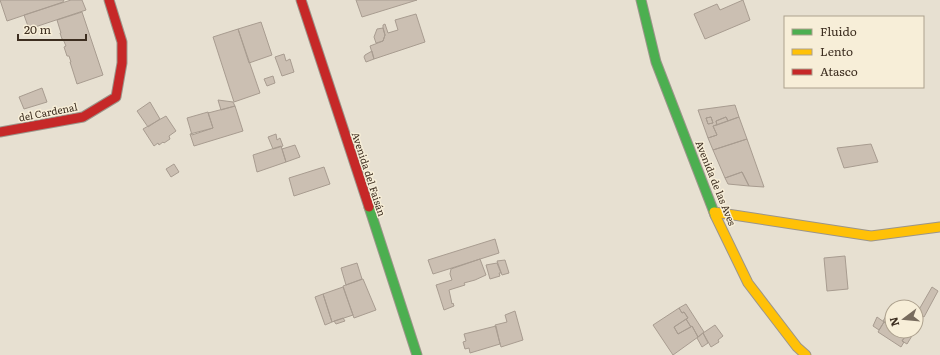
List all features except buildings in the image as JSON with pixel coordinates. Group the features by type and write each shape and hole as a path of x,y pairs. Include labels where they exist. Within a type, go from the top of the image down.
{"street":[{"name":"del Cardenal","path":"0,132 83,117 116,98 122,63 122,42 109,0"},
{"name":"Avenida del Faisán","path":"301,0 417,355"},
{"name":"Avenida de las Aves","path":"641,0 656,62 714,212 748,283 797,347 806,355"},
{"path":"714,212 871,236 940,227"}],"traffic: fast":[{"path":"641,0 656,62 715,215"},
{"path":"369,207 417,355"}],"traffic: slow":[{"path":"714,212 871,236 940,227"},
{"path":"715,215 748,283 797,347 806,355"}],"traffic: jam":[{"path":"0,132 83,117 116,97 122,63 122,42 109,0"},
{"path":"301,0 369,207"}]}
